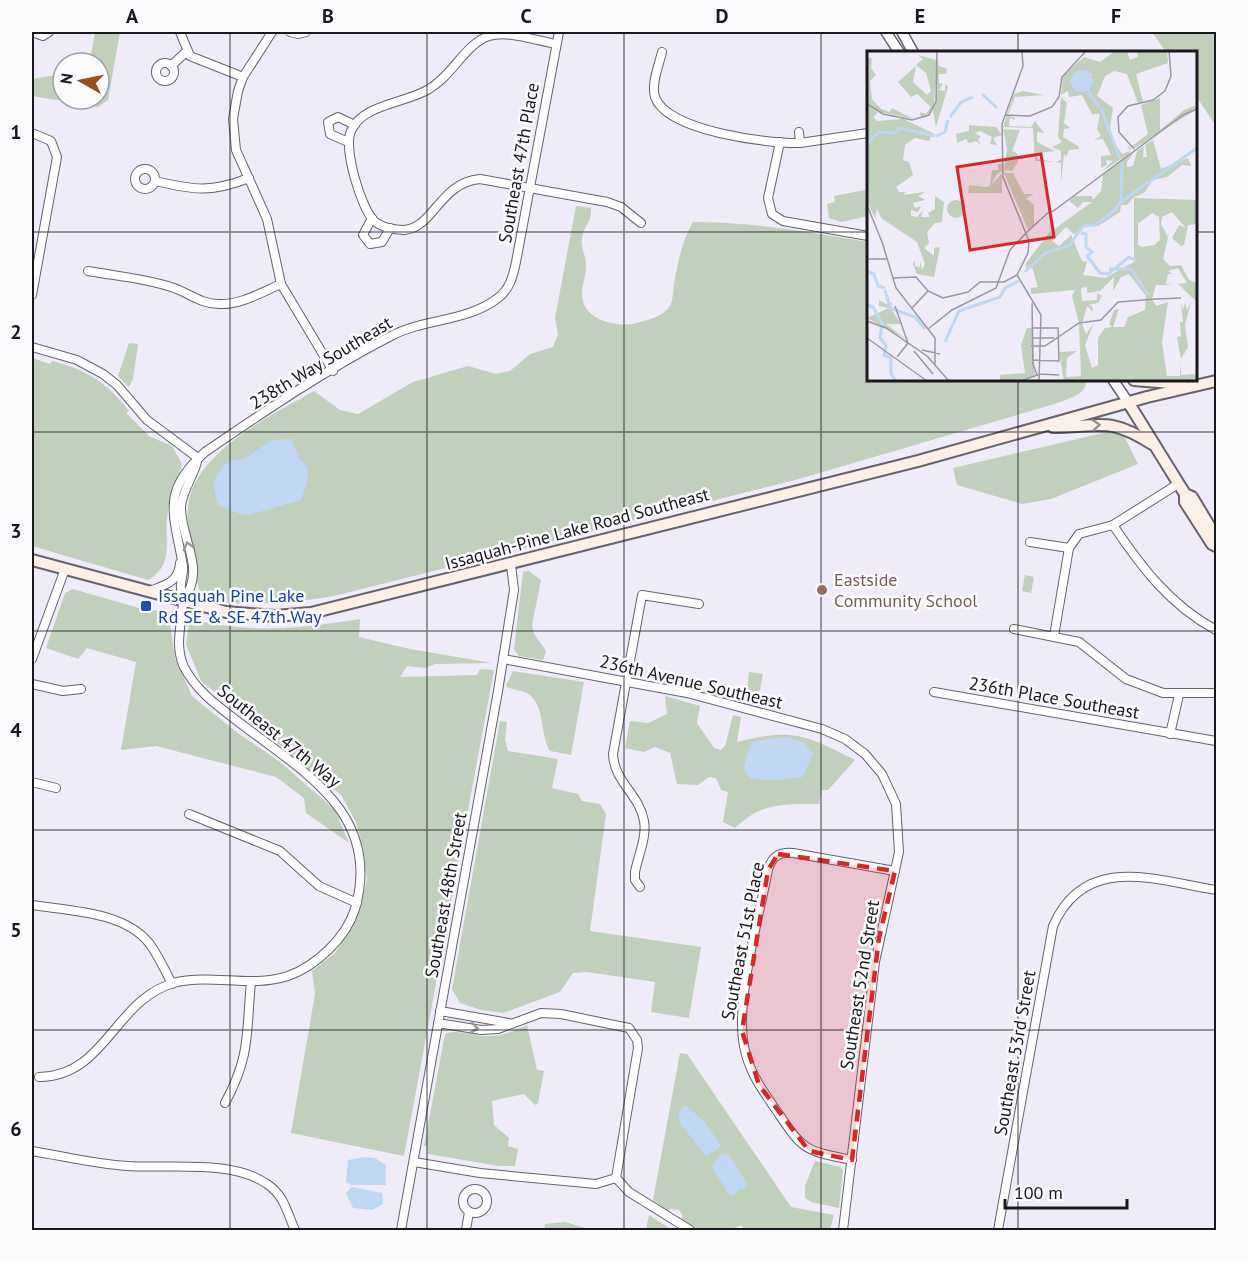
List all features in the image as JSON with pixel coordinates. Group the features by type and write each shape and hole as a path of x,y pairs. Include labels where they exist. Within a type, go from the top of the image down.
{"main road":[{"path":"1146,381 1193,385 1216,381"},
{"name":"Issaquah-Pine Lake Road Southeast","path":"32,560 183,601 255,615 293,615 366,601 511,565 646,527 918,461 1193,385"},
{"path":"1128,402 1178,484 1185,494 1192,497 1216,537"},
{"path":"1038,427 1116,425 1132,431 1155,446"},
{"path":"1185,494 1185,502 1212,544 1216,546"}],"street":[{"path":"32,32 43,36 49,32"},
{"path":"180,32 186,52 195,60 243,77"},
{"path":"272,32 243,77 234,105 236,150 267,219 281,284 333,371"},
{"path":"290,32 298,34 306,32"},
{"name":"Southeast 47th Place","path":"500,297 512,280 559,32"},
{"path":"886,32 898,51"},
{"path":"902,32 912,51"},
{"path":"556,44 491,35 476,43 453,70 429,89 372,112 353,127 348,142 348,155 372,218 379,225 412,229 429,216 448,192 470,180 529,186 615,204 641,223"},
{"path":"171,66 186,52"},
{"path":"662,52 654,94 660,104 678,120 691,126 780,142 800,143 867,133"},
{"path":"348,142 330,134 328,122 338,117 353,127"},
{"path":"799,132 800,143"},
{"path":"32,133 46,137 55,146 57,157 32,295"},
{"path":"780,142 768,198 772,214 783,221 867,236"},
{"path":"155,181 203,191 228,186 249,178"},
{"path":"372,218 363,231 367,242 379,243 390,228"},
{"path":"88,270 160,284 196,300 221,304 246,299 281,284"},
{"name":"238th Way Southeast","path":"183,601 180,588 184,572 172,504 174,494 188,467 198,458 392,335 468,313 500,297"},
{"path":"32,346 76,360 103,374 117,385 147,420 198,458 196,470 181,506 194,574 192,590 183,601"},
{"path":"1114,381 1128,402"},
{"path":"1054,636 1069,548 1079,534 1113,525 1178,484"},
{"path":"1113,525 1135,558 1164,592 1181,608 1216,630"},
{"path":"1030,542 1069,548"},
{"name":"238th Way Southeast","path":"150,591 177,577 180,553"},
{"name":"Southeast 48th Street","path":"401,1230 503,658 514,590 511,565"},
{"path":"32,659 65,569"},
{"path":"640,887 635,880 635,872 644,819 613,764 642,595 699,604"},
{"name":"Southeast 47th Way","path":"39,1077 68,1073 79,1066 132,1008 172,984 200,980 251,982 276,980 309,966 324,954 347,927 357,903 360,861 351,827 340,807 321,786 197,688 183,664 179,650 183,601"},
{"path":"1014,629 1054,636 1085,646 1134,684 1179,695 1216,693"},
{"name":"236th Avenue Southeast","path":"503,658 687,693 822,729 845,739 865,754"},
{"path":"32,684 63,691 81,689"},
{"name":"236th Place Southeast","path":"934,692 1216,741"},
{"path":"1170,734 1179,695"},
{"name":"Southeast 52nd Street","path":"843,1230 877,946 895,871 900,838 896,804 882,774 865,754"},
{"path":"32,782 56,788"},
{"path":"189,814 280,851 320,886 357,903"},
{"name":"Southeast 51st Place","path":"852,1160 817,1154 803,1147 759,1085 744,1046 744,999 768,870 771,861 778,854 793,853 895,871"},
{"name":"Southeast 53rd Street","path":"998,1230 1053,926 1063,906 1079,889 1104,879 1128,876 1216,890"},
{"path":"32,905 88,914 129,927 148,943 172,984"},
{"path":"225,1103 237,1081 246,1055 251,982"},
{"path":"440,1011 509,1023"},
{"path":"438,1023 481,1030 498,1029 533,1014 561,1014 622,1025 634,1033 638,1048 616,1178"},
{"path":"32,1151 114,1165 191,1165 248,1175 266,1182 285,1202 295,1230"},
{"path":"414,1162 531,1178 567,1179 596,1184 616,1178"},
{"path":"616,1178 629,1192 690,1230"},
{"path":"466,1230 469,1212"}],"highlighted area":[{"path":"778,854 895,871 879,938 852,1160 809,1151 759,1085 742,1031 768,870"}],"green space":[{"path":"95,32 120,32 111,83 111,51 92,51"},
{"path":"1152,32 1216,32 1216,126 1197,98 1197,51 1165,51"},
{"path":"51,76 51,99 32,96 32,79"},
{"path":"865,190 867,216 841,222 829,218 827,204 835,202 834,196"},
{"path":"576,206 591,208 582,242 586,261 582,288 584,305 595,317 621,324 637,323 655,317 670,306 681,252 693,222 781,228 867,242 867,381 1086,381 1086,385 1081,392 1061,402 799,479 334,596 245,604 227,603 200,594 189,541 188,508 193,488 203,470 236,438 314,391 340,410 358,414 413,382 468,366 496,374 510,371 530,354 553,347 558,334 555,318"},
{"path":"129,343 138,344 133,379 129,387 118,376"},
{"path":"32,358 50,364 52,361 64,364 95,378 113,392 129,411 126,413 149,436 172,446 182,464 168,511 165,558 157,574 148,580 32,546"},
{"path":"1111,431 1124,436 1138,464 1051,499 1022,504 957,485 953,468"},
{"path":"529,571 541,580 532,625 534,634 546,651 543,660 519,656 514,649 523,572"},
{"path":"1025,575 1034,577 1031,593 1022,591"},
{"path":"73,589 146,610 168,611 175,658 192,696 235,731 280,762 335,810 349,843 306,813 304,798 276,777 156,746 121,750 136,662 87,648 78,659 46,648 65,593"},
{"path":"190,619 235,627 275,628 360,619 359,637 410,649 492,663 435,664 425,668 407,666 400,677 477,675 480,669 494,670 404,1156 291,1133 315,994 312,971 335,953 357,919 367,880 363,847 356,822 341,795 201,681 186,644"},
{"path":"513,671 584,682 571,755 550,751 539,709 532,697 506,686"},
{"path":"749,672 763,674 760,690 755,695 747,690"},
{"path":"665,696 700,706 697,723 714,748 721,750 725,746 733,715 741,717 737,742 772,735 798,736 823,744 855,760 828,790 822,790 819,804 774,806 754,813 735,828 723,822 728,792 721,790 716,778 709,777 698,785 677,784 670,753 655,747 644,752 625,748 630,721 648,723 667,714"},
{"path":"500,721 507,722 505,740 508,751 558,759 552,788 578,794 582,801 600,804 606,814 590,931 701,947 689,1018 651,1012 655,982 587,972 573,973 560,992 503,1013 481,1010 460,1003 452,989"},
{"path":"527,1025 537,1070 544,1071 538,1103 535,1105 524,1094 492,1101 494,1125 509,1138 508,1146 518,1149 515,1166 499,1166 428,1154 427,1146 424,1146 445,1034 461,1032 494,1036"},
{"path":"680,1053 687,1054 791,1207 834,1215 830,1230 745,1230 741,1225 731,1230 698,1230 681,1219 683,1216 679,1210 668,1211 653,1200"},
{"path":"815,1161 840,1167 843,1170 839,1208 811,1202 805,1198 805,1186"},
{"path":"649,1215 672,1230 646,1230"},
{"path":"565,1222 592,1230 544,1230 545,1224"}],"water":[{"path":"291,439 299,458 308,468 307,483 301,500 245,516 218,505 213,485 221,468 230,460 244,459 272,440"},
{"path":"786,737 803,742 813,753 803,777 778,780 752,779 747,775 744,767 751,742"},
{"path":"685,1105 705,1122 721,1146 706,1157 678,1120 680,1109"},
{"path":"721,1154 729,1155 747,1183 744,1189 740,1189 733,1196 729,1195 712,1167"},
{"path":"375,1158 386,1165 386,1185 351,1185 346,1182 348,1160"},
{"path":"352,1187 382,1193 383,1204 372,1210 353,1208 346,1193"}],"place":[{"name":"Eastside Community School","path":"822,590"},
{"name":"Issaquah Pine Lake Rd SE & SE 47th Way","path":"146,606"}]}
